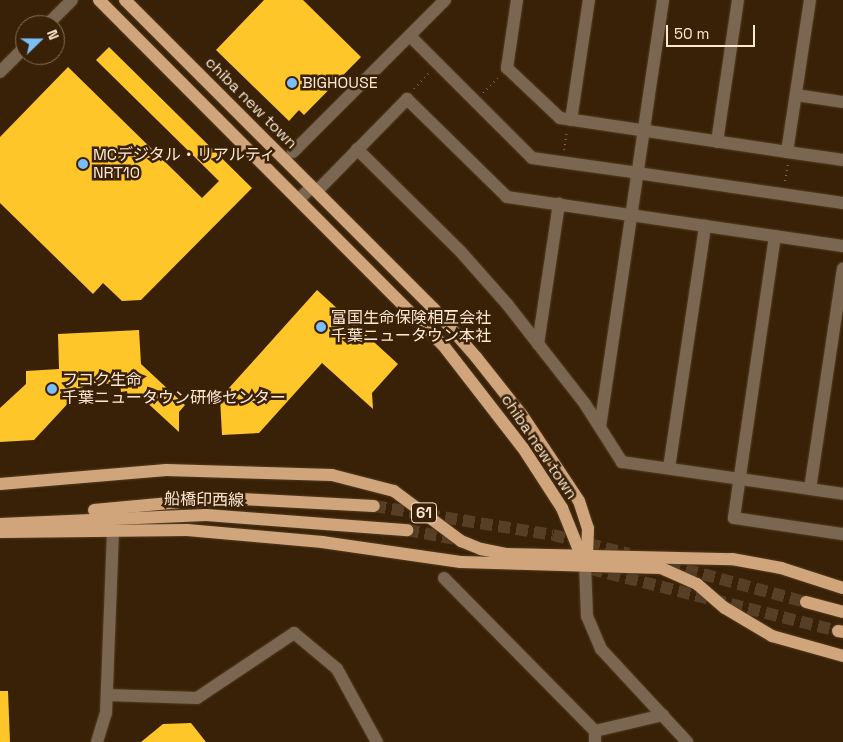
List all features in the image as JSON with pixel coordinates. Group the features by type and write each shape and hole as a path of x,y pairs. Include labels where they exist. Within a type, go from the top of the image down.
{"main road":[{"name":"chiba new town","path":"98,0 409,307 477,384 562,508 585,558"},
{"name":"chiba new town","path":"125,0 434,309 522,415 579,501 588,528 585,558"},
{"name":"61","path":"0,484 166,470 332,475 394,491 446,531 481,549 506,554 585,558 732,559 780,568 843,588"},
{"name":"船橋印西線","path":"0,519 223,498 374,506"},
{"name":"船橋印西線","path":"0,524 206,515 407,530"},
{"name":"61","path":"0,532 187,530 268,537 470,563 585,558"},
{"path":"585,558 661,568 697,584 725,608 772,636 843,656"},
{"path":"806,602 843,612"}],"street":[{"path":"57,15 72,0"},
{"path":"293,152 445,0"},
{"path":"517,0 507,68 560,118 843,160"},
{"path":"570,120 589,0"},
{"path":"600,427 663,0"},
{"path":"717,142 738,0"},
{"path":"787,152 810,0"},
{"path":"410,36 532,158 843,203"},
{"path":"0,72 15,57"},
{"path":"796,95 843,102"},
{"path":"300,198 315,189 358,149 407,98 507,197 843,246"},
{"path":"358,149 461,252 538,344 600,427 622,462 843,494"},
{"path":"538,344 559,204"},
{"path":"669,468 705,226"},
{"path":"775,236 734,518 843,534"},
{"path":"810,489 843,268"},
{"path":"97,742 106,713 113,532"},
{"path":"585,558 587,616 601,649 687,742"},
{"path":"444,578 595,737 663,715"},
{"path":"107,695 197,698 294,632 337,669 378,742"}],"path":[{"path":"407,98 438,64"},
{"path":"475,101 507,68"},
{"path":"563,162 570,120"},
{"path":"783,195 787,152"}],"building":[{"name":"BIGHOUSE","path":"264,0 303,0 361,57 304,115 299,110 289,121 216,50"},
{"name":"MCデジタル・リアルティ NRT10","path":"109,47 252,188 141,300 122,301 103,283 93,294 0,203 0,137 68,67 202,198 219,181 96,60"},
{"name":"富国生命保険相互会社 千葉ニュータウン本社","path":"317,290 398,364 372,393 373,409 322,363 259,433 222,435 220,398"},
{"name":"フコク生命 千葉ニュータウン研修センター","path":"139,330 141,364 185,405 179,412 179,432 141,397 128,398 127,391 121,392 120,383 85,385 34,440 0,442 0,408 26,384 26,371 59,369 58,334"},
{"path":"0,691 8,691 10,742 0,742"},
{"path":"191,723 206,742 141,742 163,724"}],"tunnel":[{"path":"374,506 553,535 629,554"},
{"path":"407,530 461,540"},
{"path":"651,560 806,602"},
{"path":"591,569 838,631"}],"place":[{"name":"BIGHOUSE","path":"292,83"},
{"name":"MCデジタル・リアルティ NRT10","path":"83,164"},
{"name":"富国生命保険相互会社 千葉ニュータウン本社","path":"321,327"},
{"name":"フコク生命 千葉ニュータウン研修センター","path":"52,389"}]}
